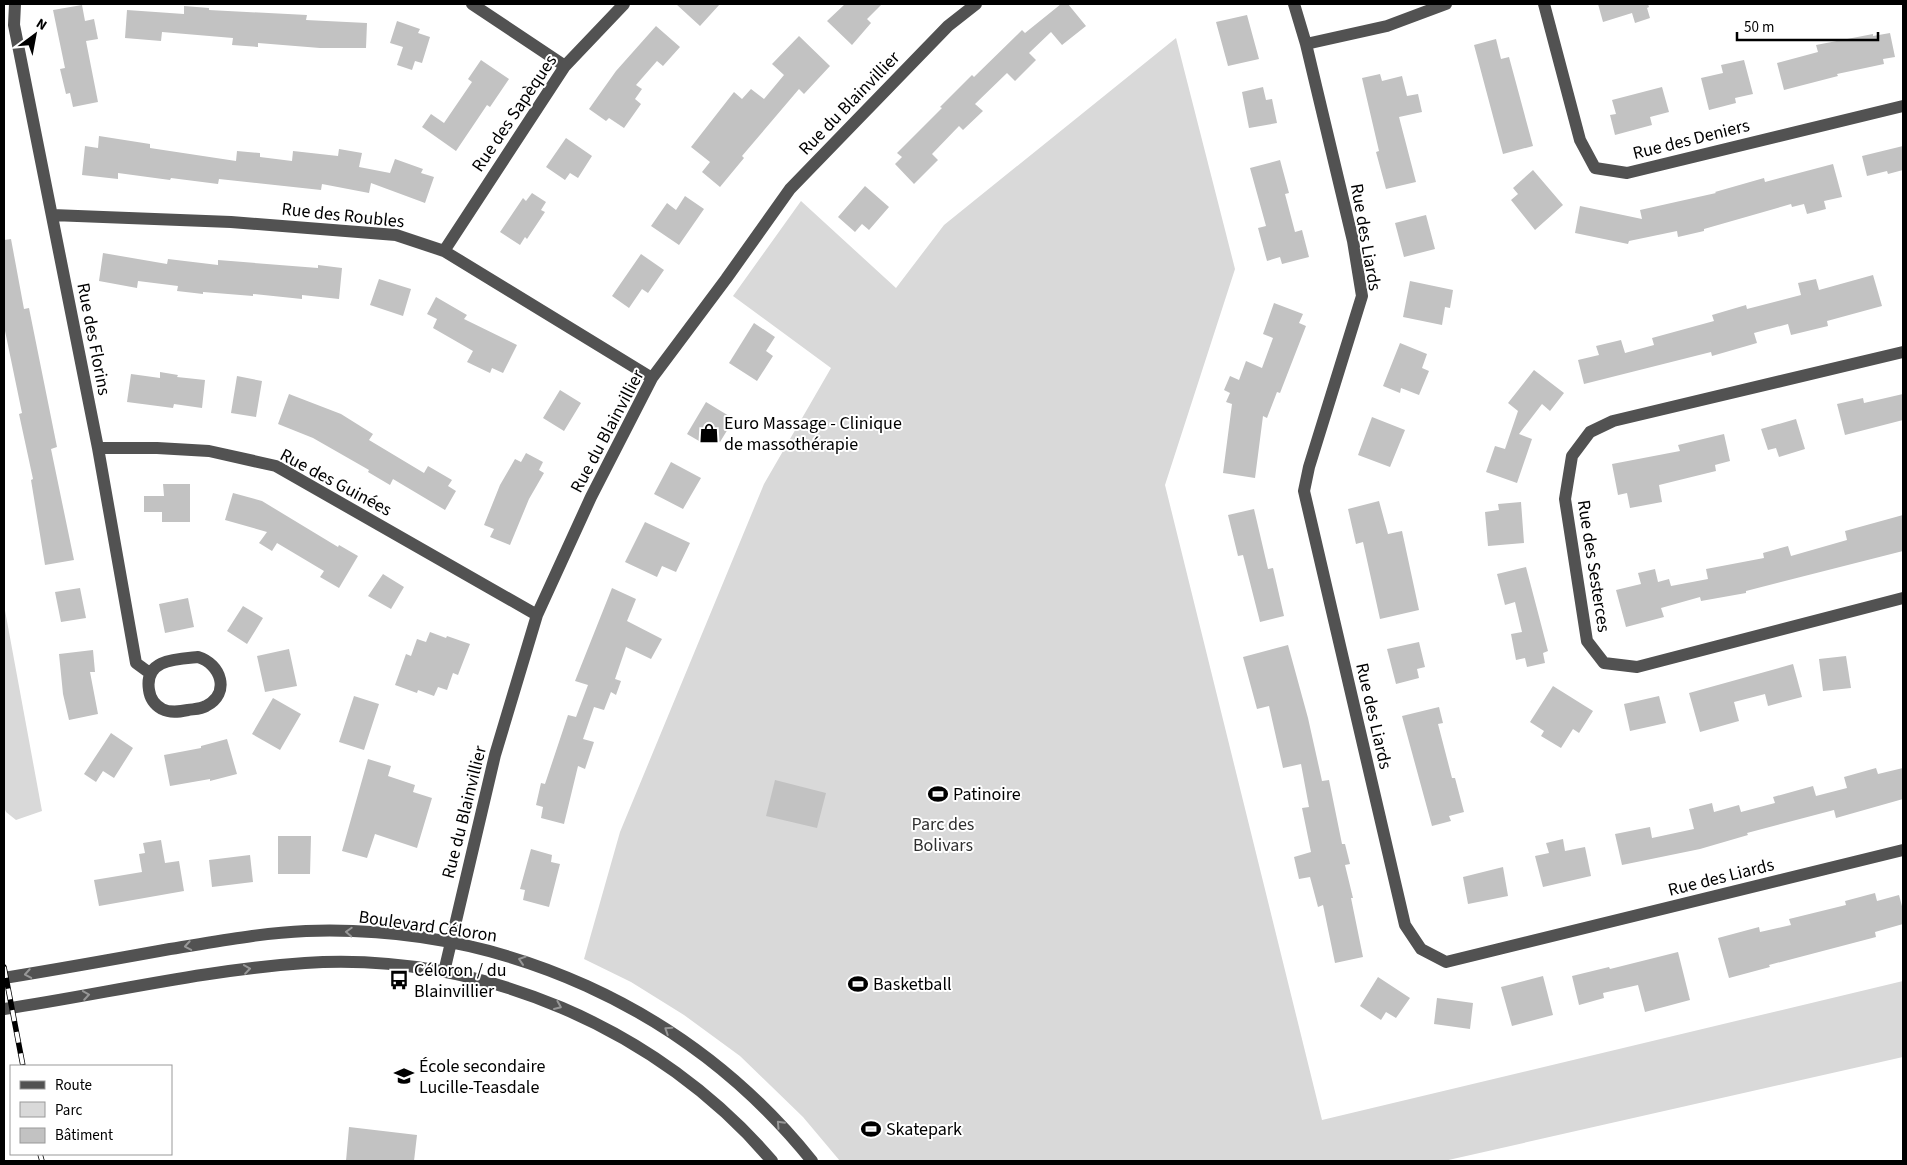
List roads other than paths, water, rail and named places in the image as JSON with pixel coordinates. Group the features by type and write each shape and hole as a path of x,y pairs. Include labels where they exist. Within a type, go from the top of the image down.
{"street":[{"name":"Rue des Florins","path":"15,4 14,25 98,448 136,664 151,674"},
{"path":"472,4 565,66"},
{"name":"Rue des Sapèques","path":"444,251 565,66 624,4"},
{"name":"Rue du Blainvillier","path":"444,972 495,754 537,615 591,497 652,378 790,189 948,26 976,4"},
{"name":"Rue des Liards","path":"1294,4 1306,44 1353,241 1362,296 1309,467 1304,491 1406,925 1421,948 1446,962 1903,850"},
{"path":"1306,44 1387,26 1446,4"},
{"name":"Rue des Deniers","path":"1544,4 1580,140 1596,168 1627,173 1903,106"},
{"name":"Rue des Roubles","path":"52,215 231,222 396,235 444,251 652,378"},
{"name":"Rue des Sesterces","path":"1903,352 1613,421 1590,432 1572,456 1565,499 1587,641 1604,663 1637,667 1903,598"},
{"name":"Rue des Guinées","path":"98,448 158,448 208,451 276,466 537,615"},
{"path":"198,656 206,659 218,671 220,688 218,696 205,707 176,712 167,711 159,707 149,692 148,683 151,674 163,662 198,656"},
{"name":"Boulevard Céloron","path":"4,978 229,939 285,932 346,931 406,936 476,947 510,956 553,971 595,989 637,1011 681,1039 735,1081 776,1119 812,1161"},
{"path":"4,1010 225,972 306,962 383,964 444,972 479,979 526,994 617,1035 665,1065 702,1093 749,1136 772,1161"}],"railway":[{"path":"4,967 23,1065"},
{"path":"40,1155 42,1161"}],"place":[{"name":"Euro Massage - Clinique de massothérapie","path":"709,433"},
{"name":"Patinoire","path":"938,794"},
{"name":"Céloron / du Blainvillier","path":"399,980"},
{"name":"Basketball","path":"858,984"},
{"name":"École secondaire Lucille-Teasdale","path":"404,1076"},
{"name":"Skatepark","path":"871,1129"}],"park label":[{"name":"Parc des Bolivars","path":"943,834"}]}
